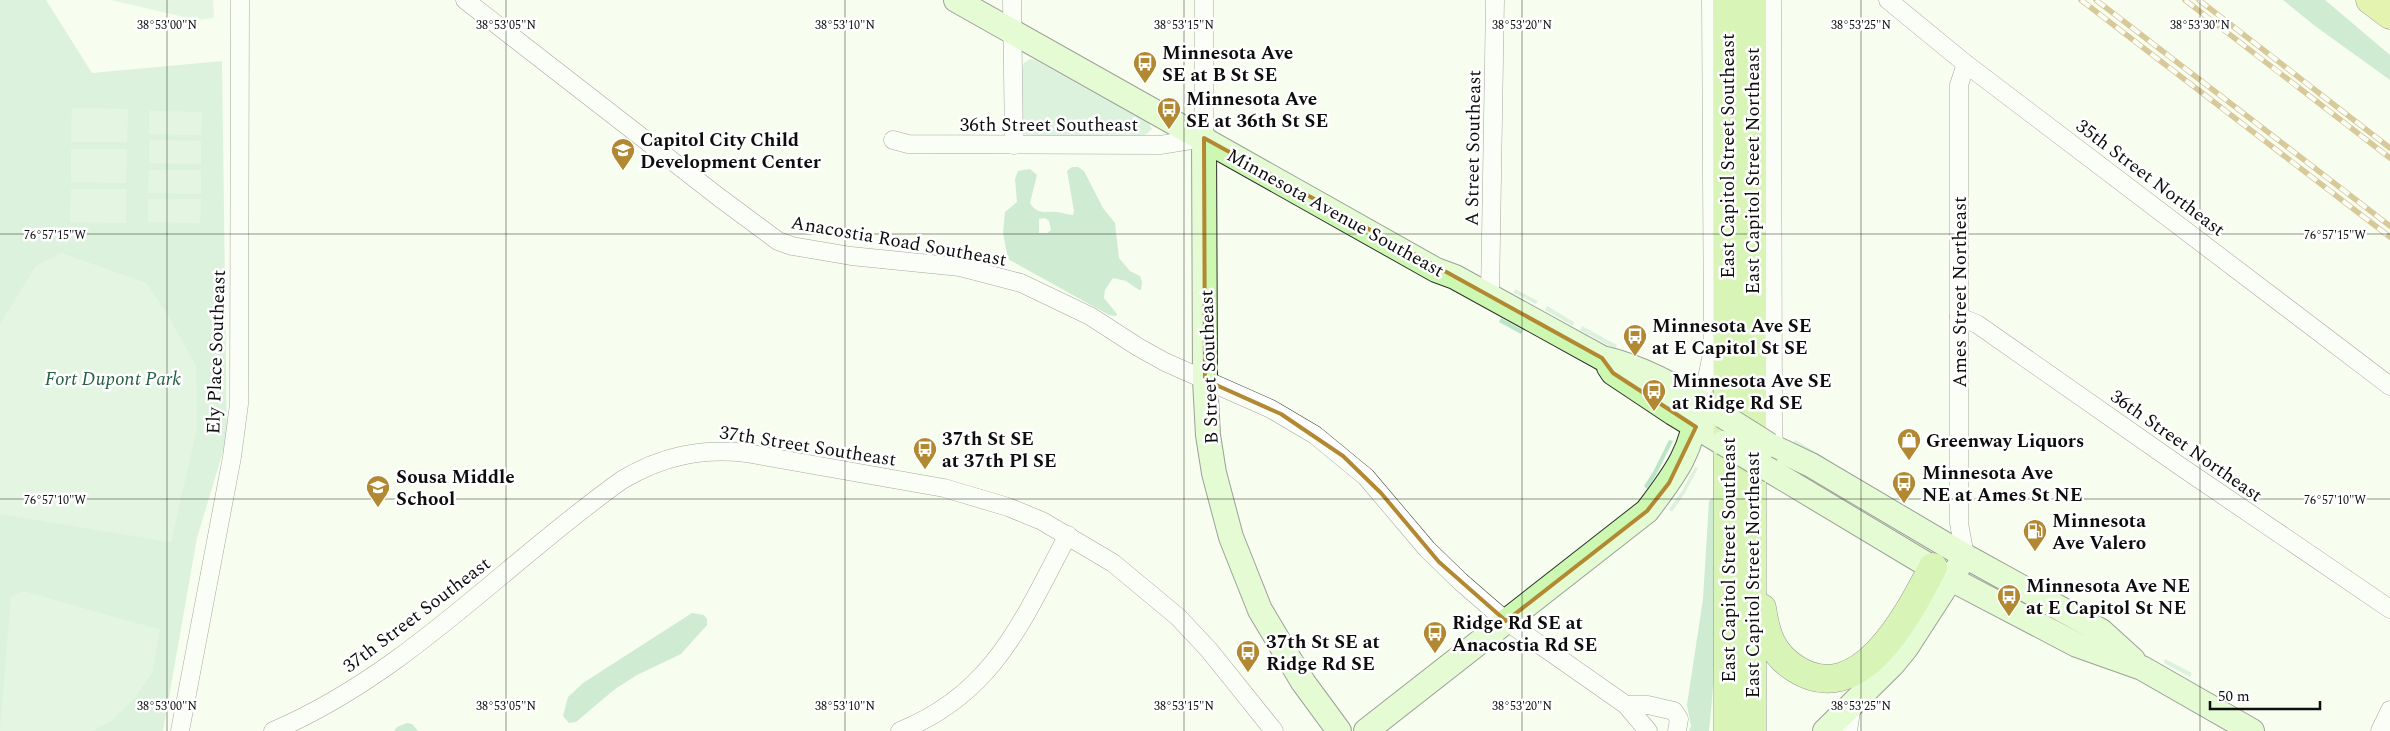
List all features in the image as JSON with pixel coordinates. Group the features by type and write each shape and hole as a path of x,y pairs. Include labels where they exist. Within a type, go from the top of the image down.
{"highway":[{"path":"2370,0 2390,15"}],"main road":[{"name":"Minnesota Avenue Southeast","path":"956,0 1012,28 1204,135 1436,270 1455,277 1602,358 1618,361 1676,388 1722,416 1771,455"},
{"name":"Minnesota Avenue Southeast","path":"969,0 1012,28"},
{"name":"East Capitol Street Southeast","path":"1727,0 1728,731"},
{"name":"East Capitol Street Northeast","path":"1752,0 1752,731"},
{"name":"B Street Southeast","path":"1204,135 1204,380 1208,434 1213,466 1224,512 1242,570 1260,610 1302,682 1340,731"},
{"name":"Minnesota Avenue Southeast","path":"1602,358 1613,373 1723,443 1771,455"},
{"path":"1366,731 1647,511 1669,483 1696,427 1698,401"},
{"path":"1771,455 1811,465 2101,631 2142,668"},
{"path":"1771,455 1942,573 2077,645 2142,668 2252,731"},
{"path":"1752,492 1756,559 1769,640 1776,652 1786,662 1807,674 1836,677 1864,665 1890,640 1942,573"},
{"path":"1825,731 1906,648 1942,573 1956,549"},
{"path":"1724,731 1728,682"}],"street":[{"name":"Ely Place Southeast","path":"180,731 232,457 239,404 240,0"},
{"name":"Anacostia Road Southeast","path":"465,0 778,241 792,246 851,256 960,267 1014,281 1078,310 1143,350 1204,380 1271,409 1327,444 1366,477 1439,562 1506,621 1626,705 1648,731"},
{"path":"1012,0 1014,145"},
{"name":"B Street Southeast","path":"1204,0 1204,135"},
{"name":"A Street Southeast","path":"1490,296 1495,0"},
{"name":"East Capitol Street Southeast","path":"1698,401 1706,383 1713,349 1710,0"},
{"name":"East Capitol Street Northeast","path":"1771,455 1772,0"},
{"name":"35th Street Northeast","path":"1888,0 1966,64 2390,386"},
{"name":"Ames Street Northeast","path":"1956,549 1959,523 1959,84 1966,64"},
{"name":"36th Street Southeast","path":"893,140 908,144 1160,145 1204,135"},
{"name":"36th Street Northeast","path":"1959,316 1977,324 2177,464 2390,609"},
{"name":"37th Street Southeast","path":"273,731 334,700 386,668 622,480 648,466 686,454 717,451 746,453 944,488 1008,507 1068,535 1112,563 1178,617 1209,650 1274,731"},
{"path":"900,731 948,706 979,680 996,662 1024,616 1068,535"},
{"path":"1626,705 1648,705 1674,711 1679,719 1677,731"},
{"path":"1848,731 1852,705"},
{"path":"2380,731 2390,710"}],"highlighted area":[{"path":"1204,138 1602,358 1613,373 1696,427 1669,483 1647,511 1506,621 1439,562 1381,493 1343,456 1281,414 1205,380"}],"green space":[{"name":"Fort Dupont Park","path":"0,0 46,0 92,73 222,61 227,438 197,538 163,731 0,731"},
{"path":"110,0 213,0 214,18 197,20"},
{"path":"2283,0 2325,0 2390,55 2390,80 2315,26"},
{"path":"1030,59 1149,123 1152,129 1145,135 1025,136 1023,132 1022,70 1024,63"},
{"path":"72,108 128,109 127,142 71,142"},
{"path":"149,111 202,112 201,135 149,134"},
{"path":"149,140 201,141 201,164 149,163"},
{"path":"71,149 127,149 126,183 71,182"},
{"path":"1072,167 1078,167 1084,171 1103,208 1115,223 1119,258 1130,271 1140,276 1142,282 1141,290 1126,281 1113,278 1105,290 1104,298 1117,314 1116,316 1109,315 1008,259 1003,233 1005,212 1017,202 1015,179 1018,171 1030,169 1037,175 1030,203 1036,209 1041,212 1058,212 1073,215 1074,211 1067,171","holes":["1045,218 1049,221 1051,230 1047,233 1039,233 1039,219"]},
{"path":"149,170 201,170 201,194 148,193"},
{"path":"71,189 126,189 126,223 70,222"},
{"path":"148,199 201,199 200,223 148,222"},
{"path":"61,253 146,283 166,312 196,366 197,428 171,542 0,514 0,324 36,266"},
{"path":"1515,289 1538,301 1536,304 1514,293"},
{"path":"1547,306 1574,322 1573,326 1545,310"},
{"path":"1501,318 1523,330 1521,334 1499,322"},
{"path":"1582,326 1617,345 1615,349 1580,330"},
{"path":"1669,440 1673,441 1647,489 1644,486"},
{"path":"1795,440 1826,458 1824,461 1793,444"},
{"path":"1695,467 1698,468 1685,493 1672,512 1669,509 1682,491"},
{"path":"1718,494 1716,642 1709,731 1689,731 1691,726 1687,705 1703,599 1709,501"},
{"path":"23,591 160,629 152,673 134,699 111,721 92,731 0,731 11,597"},
{"path":"692,613 704,615 707,619 707,625 681,654 637,675 615,689 576,722 569,723 563,716 568,697 583,683"},
{"path":"2165,659 2192,673 2190,677 2164,663"},
{"path":"407,723 412,724 418,731 394,731 397,727"}],"railway":[{"path":"2081,0 2390,237"},
{"path":"2096,0 2390,226"},
{"path":"2185,0 2390,158"},
{"path":"2199,0 2390,148"}],"place":[{"name":"Minnesota Ave SE at B St SE","path":"1145,84"},
{"name":"Minnesota Ave SE at 36th St SE","path":"1169,130"},
{"name":"Capitol City Child Development Center","path":"623,171"},
{"name":"Minnesota Ave SE at E Capitol St SE","path":"1635,357"},
{"name":"Minnesota Ave SE at Ridge Rd SE","path":"1654,412"},
{"name":"Greenway Liquors","path":"1909,461"},
{"name":"37th St SE at 37th Pl SE","path":"925,470"},
{"name":"Minnesota Ave NE at Ames St NE","path":"1904,504"},
{"name":"Sousa Middle School","path":"378,508"},
{"name":"Minnesota Ave Valero","path":"2035,552"},
{"name":"Minnesota Ave NE at E Capitol St NE","path":"2009,617"},
{"name":"Ridge Rd SE at Anacostia Rd SE","path":"1435,654"},
{"name":"37th St SE at Ridge Rd SE","path":"1248,673"}]}
